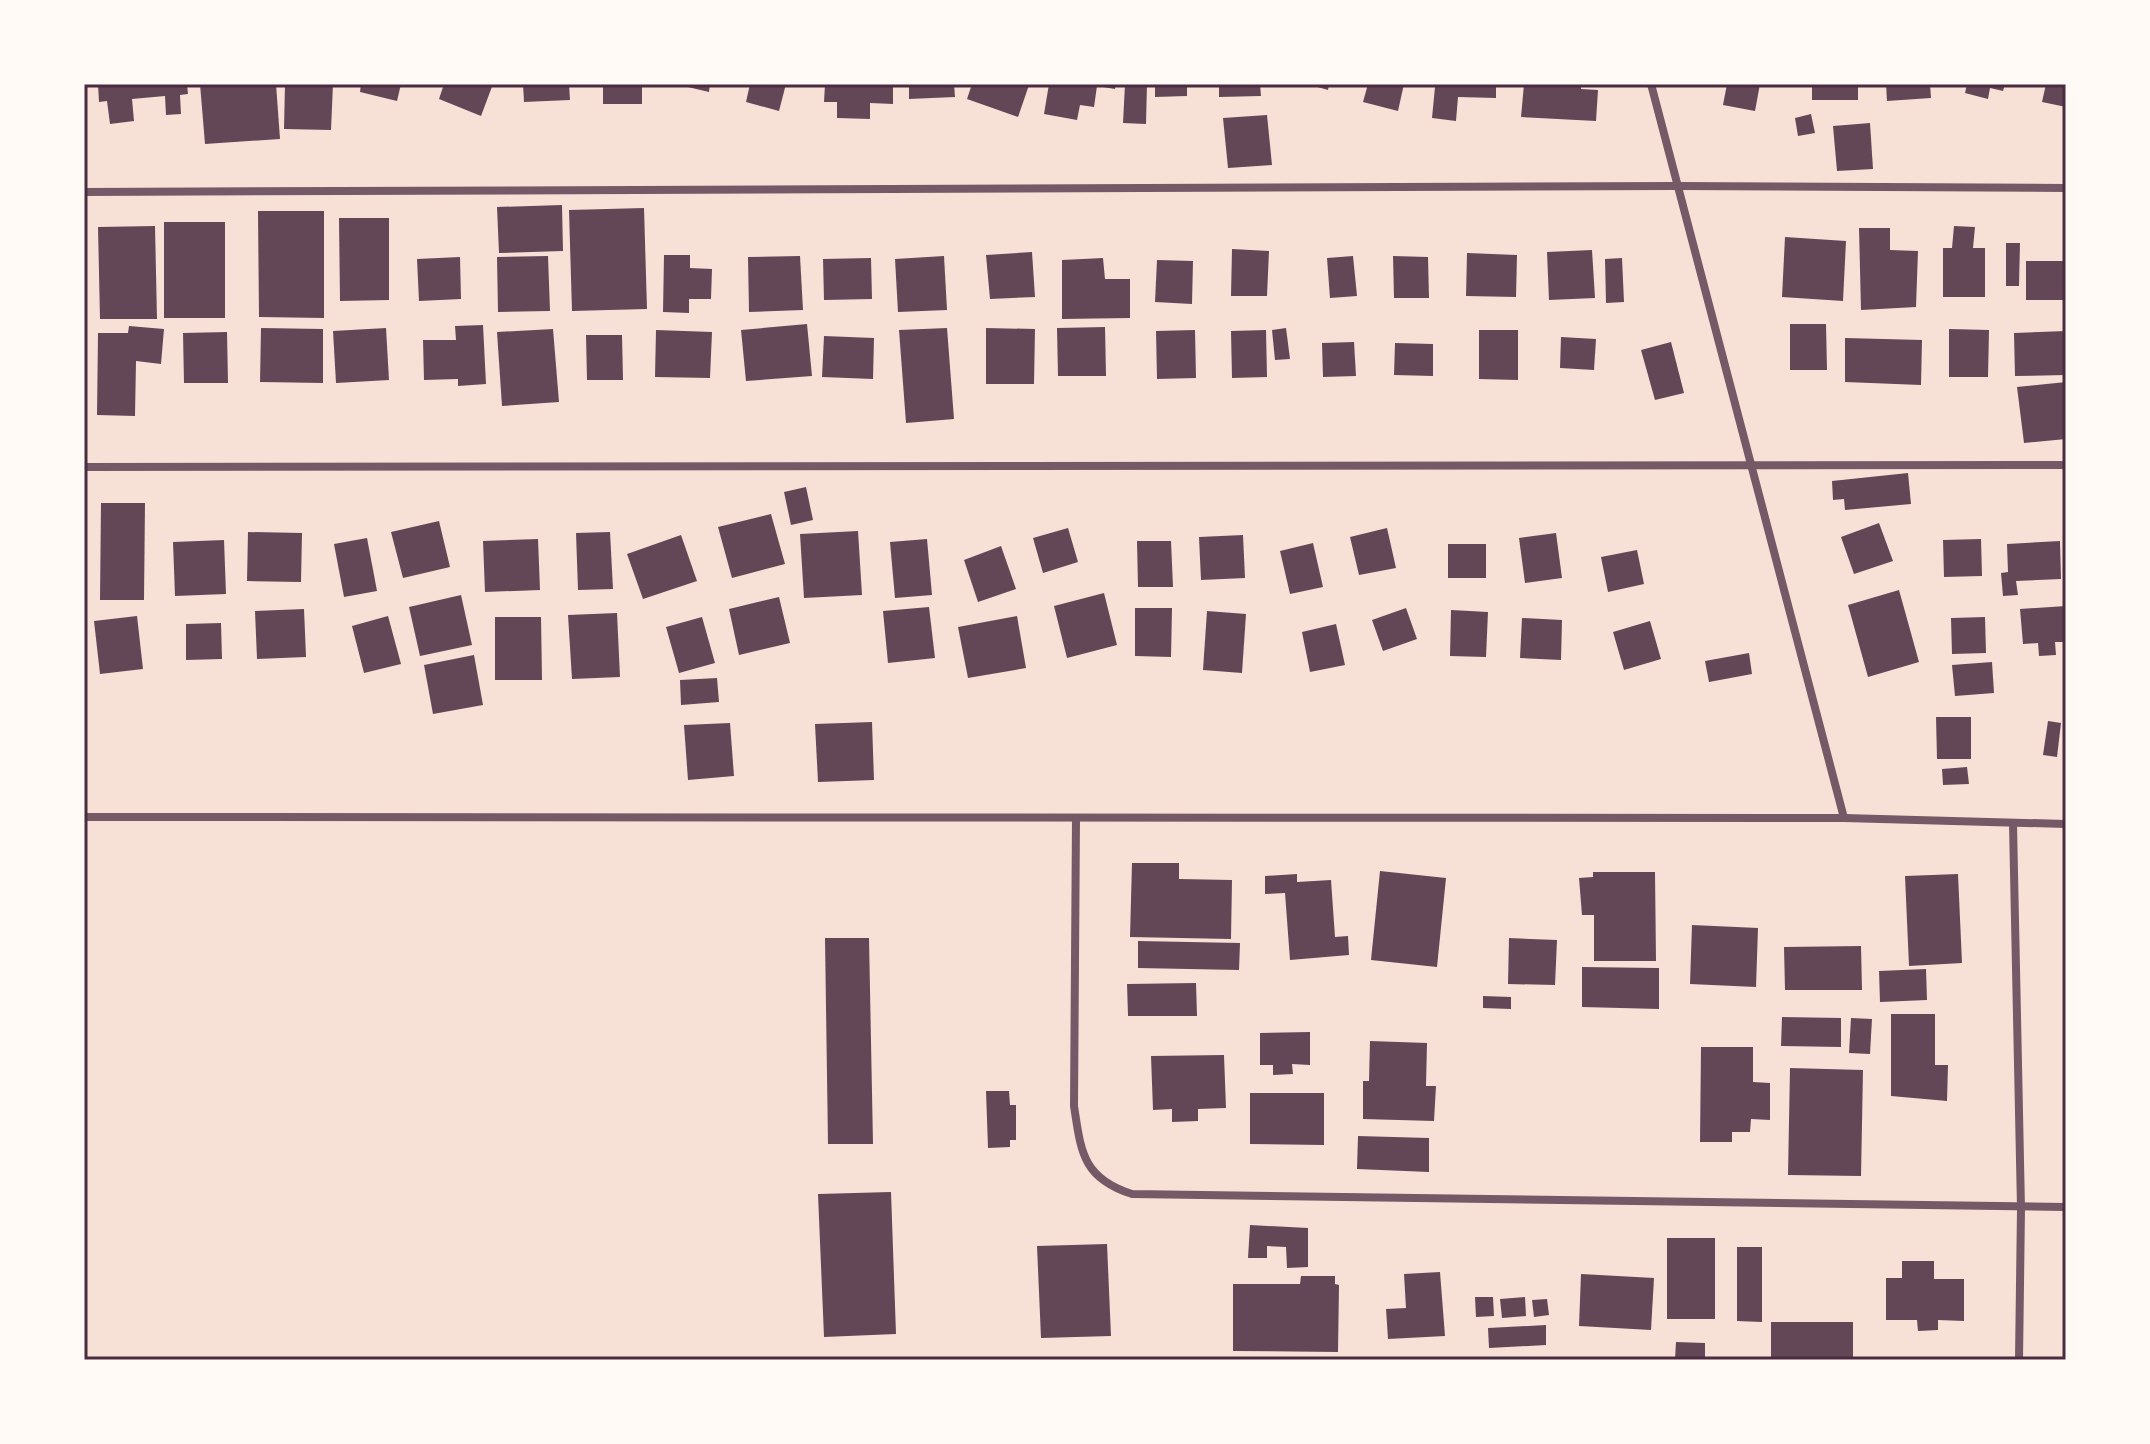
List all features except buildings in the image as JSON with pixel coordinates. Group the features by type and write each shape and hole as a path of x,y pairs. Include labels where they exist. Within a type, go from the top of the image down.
{"street":[{"path":"1651,84 1844,818"},
{"path":"84,192 1676,186 2066,188"},
{"path":"84,467 2066,465"},
{"path":"84,817 1844,818 2066,824"},
{"path":"1076,818 1074,1106 1081,1149 1090,1170 1110,1187 1132,1194 2066,1207"},
{"path":"2013,824 2021,1208 2019,1360"}]}
